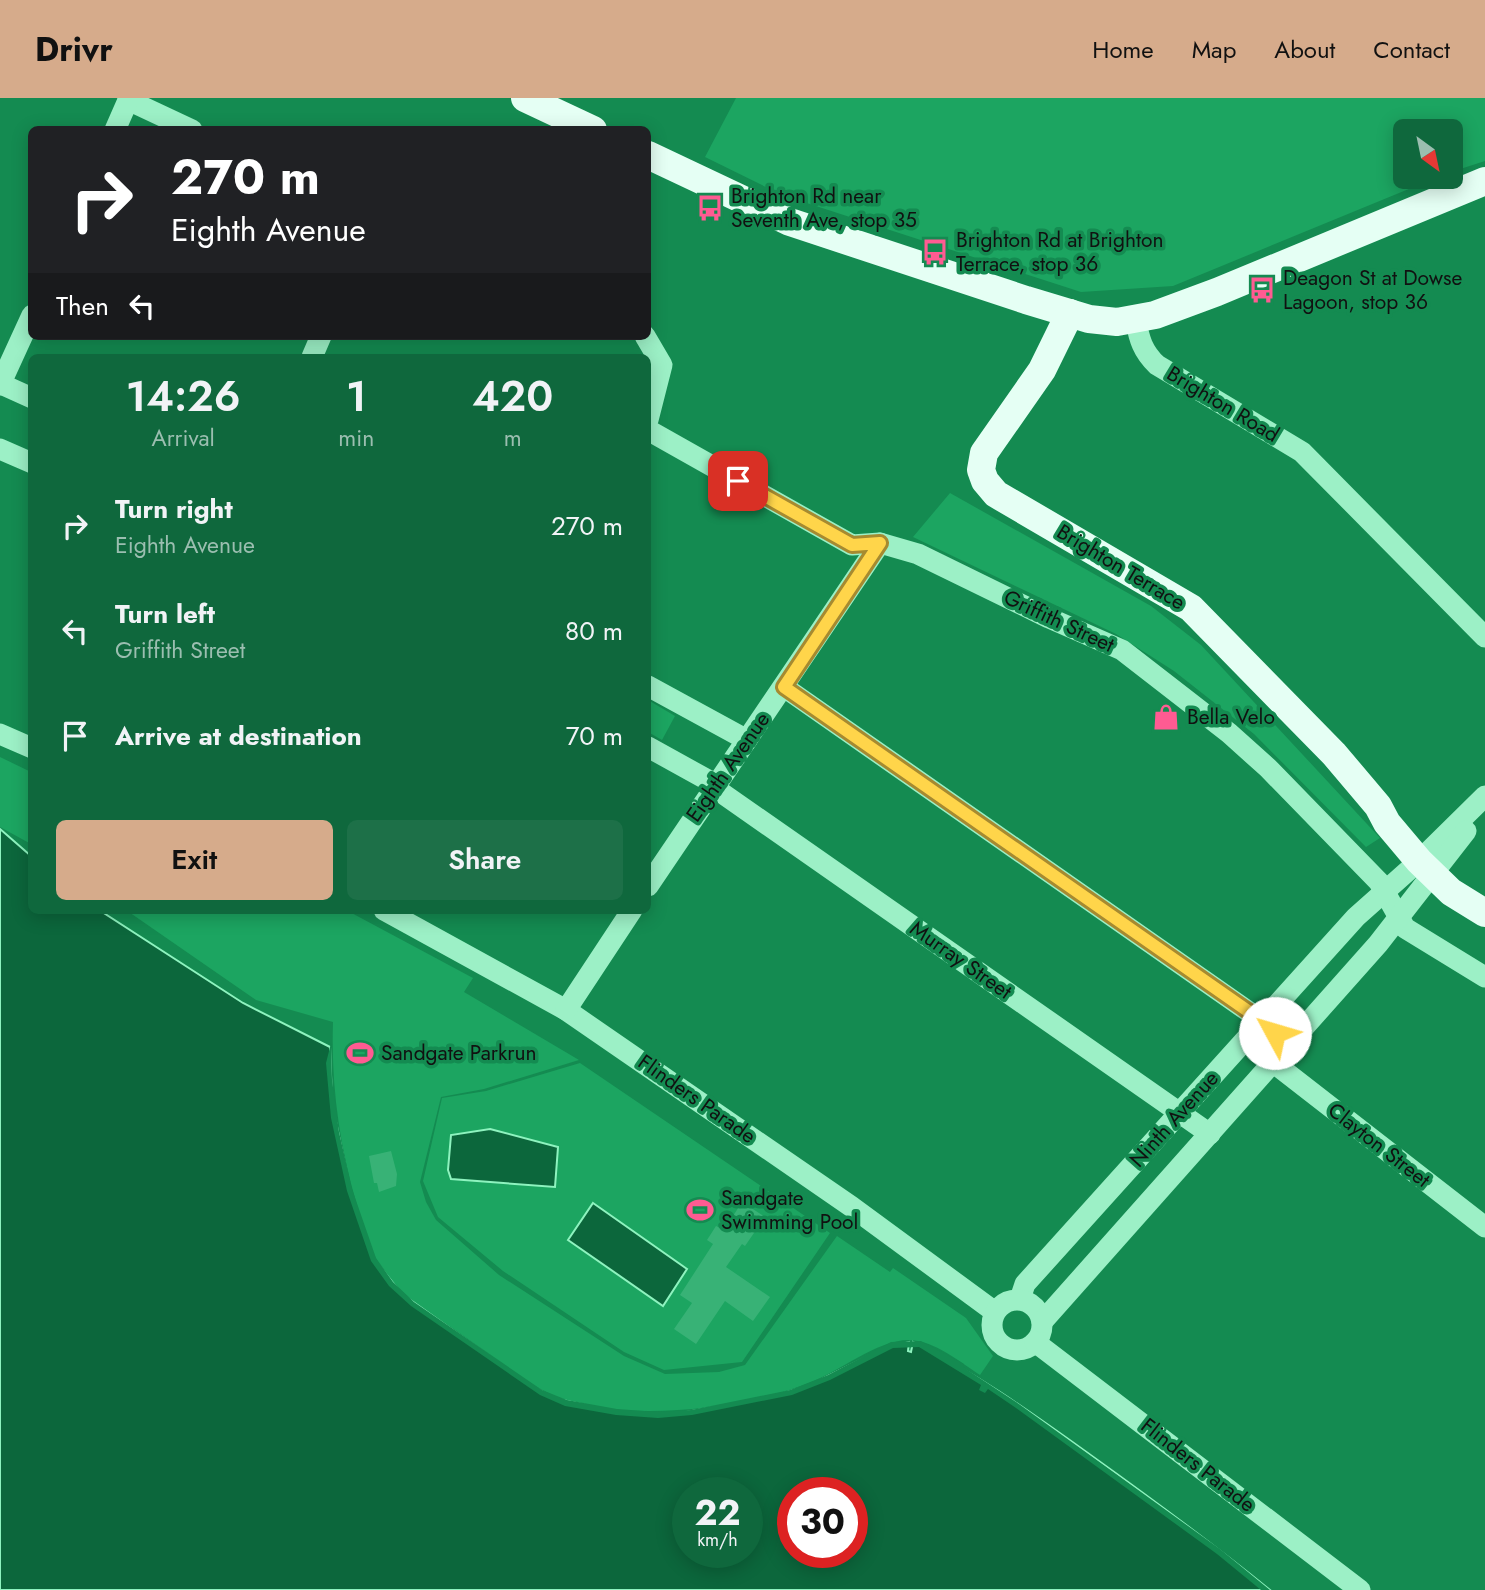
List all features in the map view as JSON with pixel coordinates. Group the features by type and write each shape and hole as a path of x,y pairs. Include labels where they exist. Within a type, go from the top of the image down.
{"main road":[{"path":"525,98 584,126"},
{"path":"651,156 790,222 1070,313 1117,322 1136,321 1217,292 1485,181"},
{"name":"Brighton Terrace","path":"1070,313 1042,370 984,453 981,470 985,481 996,494 1191,608 1334,754 1378,806 1394,816 1451,892 1485,913"},
{"name":"Brighton Terrace","path":"1429,863 1485,898"}],"street":[{"path":"117,126 129,99 184,126"},
{"name":"Brighton Road","path":"1136,321 1139,340 1147,355 1157,365 1302,452 1485,637"},
{"path":"28,324 0,385 28,396"},
{"path":"650,340 662,365 651,408"},
{"name":"Griffith Street","path":"651,432 852,545 880,543 918,554 1049,618 1122,650 1229,733 1268,768 1386,892 1399,920"},
{"path":"0,449 28,461"},
{"name":"Eighth Avenue","path":"651,881 880,543"},
{"path":"784,687 1262,1021 1289,1045"},
{"path":"651,688 747,740"},
{"path":"0,734 28,746"},
{"name":"Murray Street","path":"651,749 715,784 730,799 1210,1135"},
{"name":"Ninth Avenue","path":"1042,1322 1399,920 1429,863 1485,796"},
{"name":"Ninth Avenue","path":"1020,1299 1025,1284 1356,917 1386,892 1429,863 1485,806"},
{"name":"Flinders Parade","path":"391,914 566,1010 852,1207 995,1312"},
{"path":"566,1010 629,914"},
{"path":"1399,920 1414,936 1485,977"},
{"name":"Clayton Street","path":"1274,1063 1485,1227"},
{"path":"1020,1299 1035,1307 1042,1322 1042,1329 1035,1342 1021,1350 1005,1347 998,1342 991,1328 995,1312 1005,1302 1020,1299"},
{"name":"Flinders Parade","path":"1035,1342 1360,1590"}],"shaded area":[{"path":"736,98 1485,98 1485,161 1463,168 1463,119 1393,119 1393,189 1409,189 1173,286 1081,292 782,195 705,157"},
{"path":"950,493 1151,606 1201,645 1380,838 1366,847 1254,734 1174,671 1116,634 913,537"},
{"path":"651,702 675,716 662,740 651,734"},
{"path":"0,757 28,771 28,842 0,827"},
{"path":"0,829 28,853 28,914 105,914 243,1003 330,1047 332,1102 350,1190 374,1259 402,1294 529,1384 554,1398 616,1412 675,1414 771,1397 810,1385 882,1349 909,1342 908,1351 911,1352 913,1342 983,1381 1048,1425 1270,1590 0,1590"},
{"path":"132,914 353,914 473,978 464,992 579,1060 484,1089 441,1097 420,1182 426,1202 436,1220 499,1275 624,1356 665,1374 719,1372 745,1365 837,1236 890,1272 893,1268 966,1318 993,1356 980,1375 929,1344 910,1340 898,1341 872,1350 821,1378 782,1392 751,1400 682,1410 647,1411 582,1405 542,1390 419,1305 385,1273 371,1249 362,1223 341,1137 333,1069 333,1022 256,1000"},
{"name":"Sandgate Swimming Pool","path":"580,1063 830,1233 742,1362 664,1370 624,1352 503,1271 438,1217 423,1181 442,1098 486,1091","holes":["490,1129 557,1147 554,1187 448,1170 452,1135"]},
{"path":"490,1129 558,1147 555,1187 451,1179 448,1170 451,1135"},
{"path":"593,1203 687,1269 663,1306 568,1240"}],"pier":[{"path":"331,1043 332,1080 339,1132 352,1189 376,1258 393,1282 414,1302 542,1390 567,1400 617,1409 658,1412 691,1410 790,1390 828,1375 891,1342 921,1341 964,1364 963,1367 1019,1404 1220,1549 1270,1590 1261,1590 1217,1554 1016,1408 988,1389 985,1393 979,1390 981,1385 919,1347 893,1348 830,1380 792,1395 692,1415 658,1418 616,1415 565,1406 540,1395 411,1306 389,1286 371,1261 347,1191 331,1118 326,1063"}],"building":[{"path":"391,1151 397,1174 396,1186 379,1192 377,1183 374,1183 369,1156"},
{"path":"742,1202 765,1217 726,1267 770,1297 753,1321 725,1301 696,1344 674,1329 692,1303 680,1295 713,1244 707,1240 716,1226 724,1230"}],"place":[{"name":"Brighton Rd near Seventh Ave, stop 35","path":"710,208"},
{"name":"Brighton Rd at Brighton Terrace, stop 36","path":"935,252"},
{"name":"Deagon St at Dowse Lagoon, stop 36","path":"1262,290"},
{"name":"Bella Velo","path":"1166,717"},
{"name":"Sandgate Parkrun","path":"360,1053"},
{"name":"Sandgate Swimming Pool","path":"700,1210"}],"route":[{"path":"738,481 852,545 880,543 784,687 1255,1016 1275,1033"}]}
